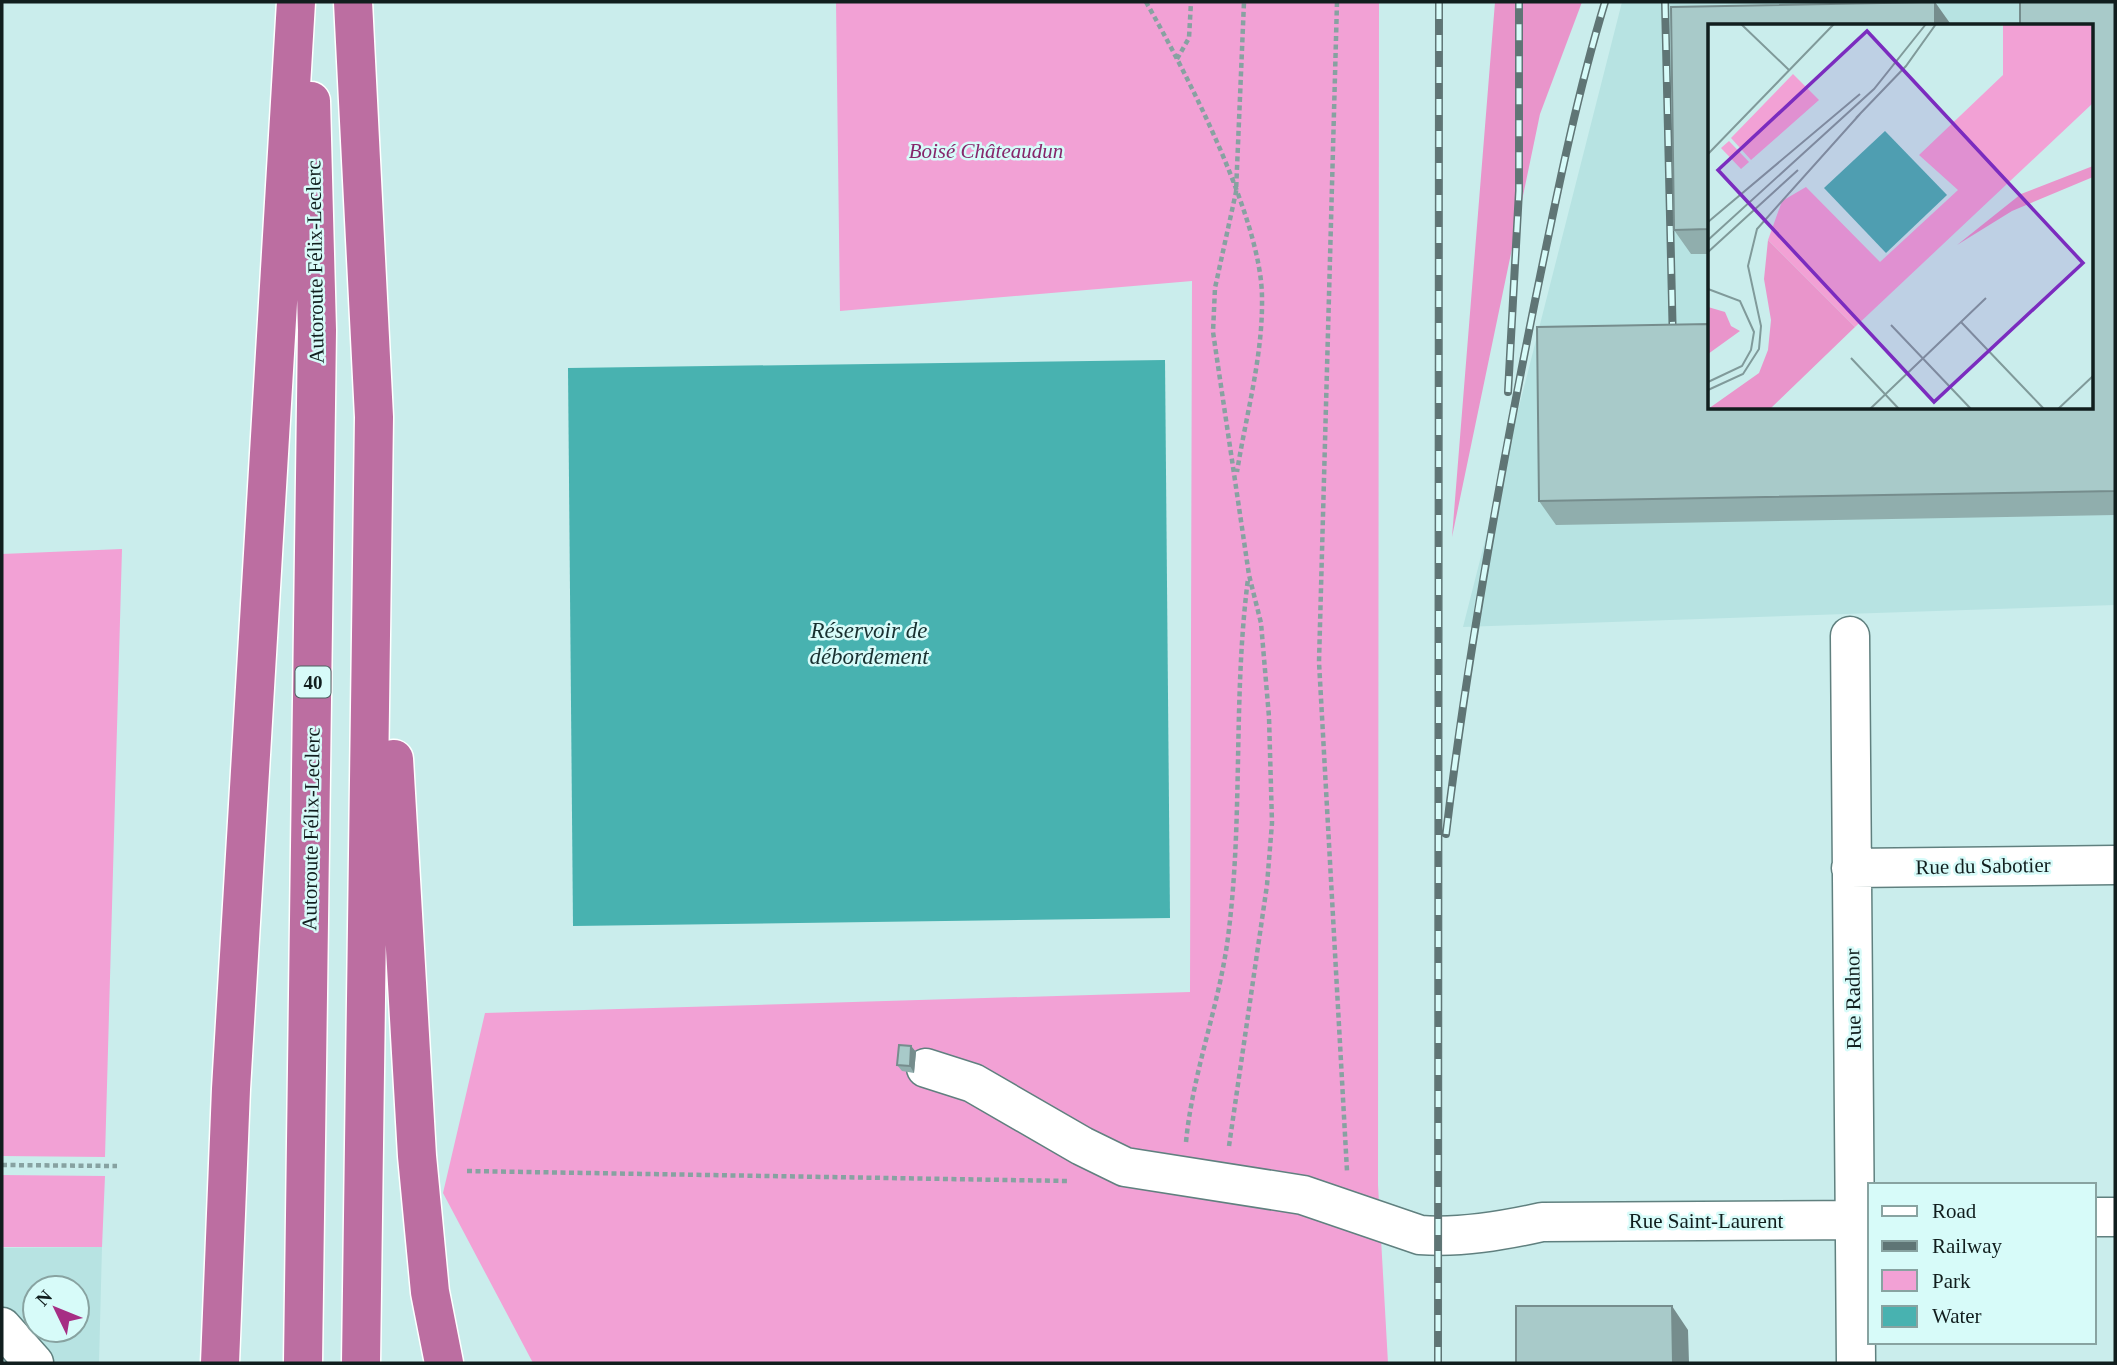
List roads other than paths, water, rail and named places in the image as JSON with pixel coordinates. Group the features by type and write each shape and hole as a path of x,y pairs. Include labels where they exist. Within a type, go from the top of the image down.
{"highway":[{"path":"220,1363 232,1075 296,2"},
{"name":"Autoroute Félix-Leclerc","path":"301,2 312,120 317,280 303,1363"},
{"path":"353,2 417,1156 430,1292 444,1363"},
{"path":"361,1363 374,418"}],"street":[{"name":"Rue Radnor","path":"1850,636 1851,868 1862,1220 1856,1363"},
{"name":"Rue du Sabotier","path":"1851,868 2115,865"},
{"name":"Rue Saint-Laurent","path":"926,1068 973,1083 1082,1146 1125,1167 1295,1194 1350,1210 1404,1231 1438,1237 1499,1231 1542,1222 1862,1220"},
{"path":"2096,1217 2115,1217"},
{"path":"2,1327 34,1363"}],"water":[{"name":"Réservoir de débordement","path":"1165,360 1170,918 573,926 568,368"}],"railway":[{"path":"1438,1363 1439,2"},
{"path":"1508,392 1519,191 1519,2"},
{"path":"1446,834 1474,635 1508,437 1566,153 1605,2"},
{"path":"1665,2 1673,345"}],"park label":[{"name":"Boisé Châteaudun","path":"986,151"}]}
